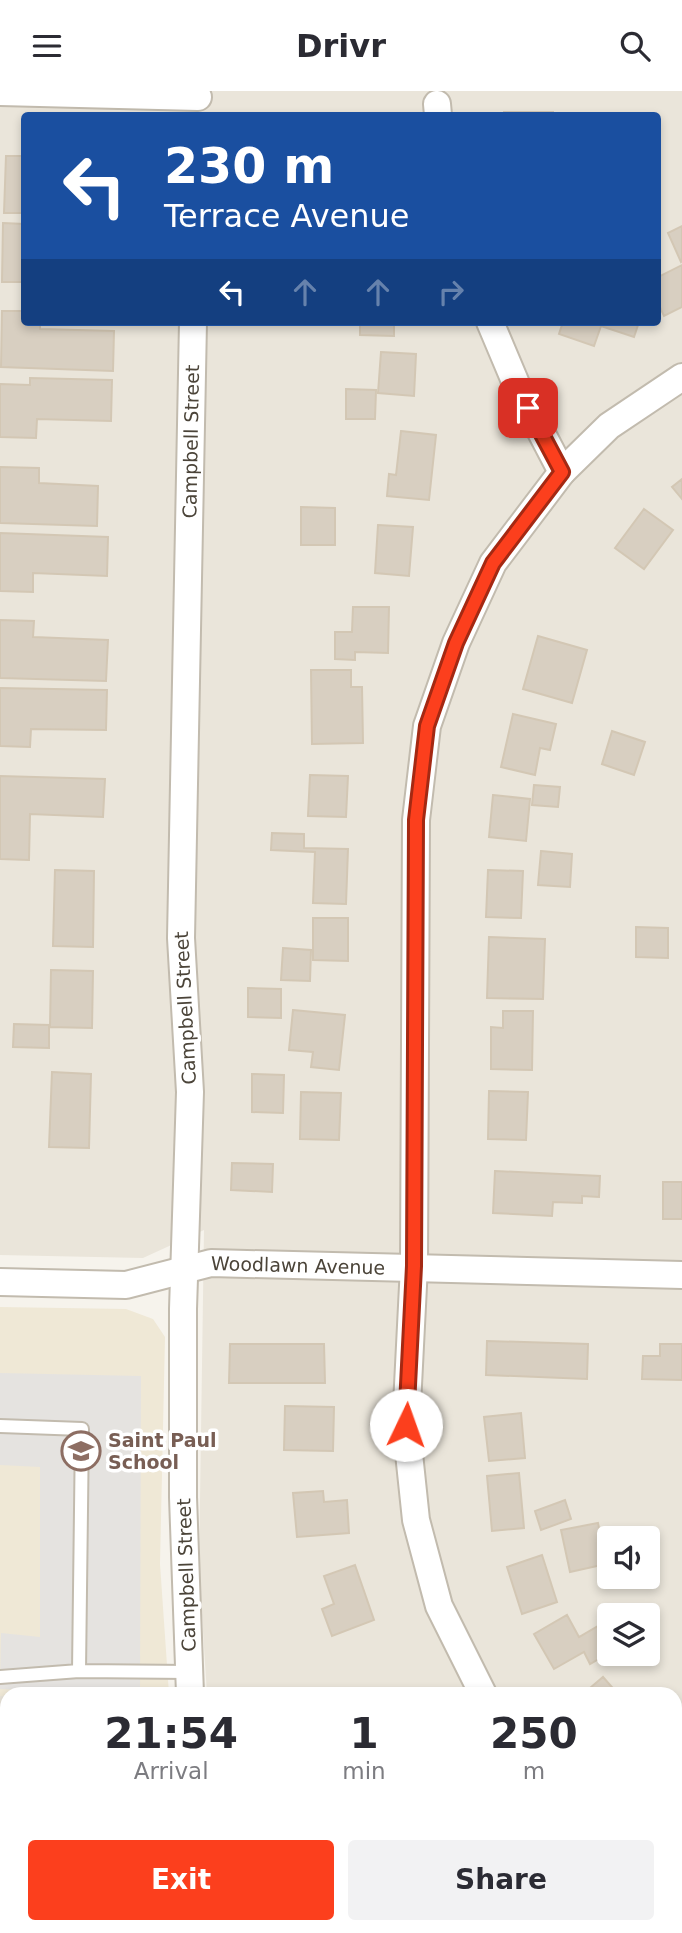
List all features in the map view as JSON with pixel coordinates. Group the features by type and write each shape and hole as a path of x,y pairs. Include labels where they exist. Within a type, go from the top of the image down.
{"street":[{"path":"0,92 197,101"},
{"name":"Campbell Street","path":"190,1683 184,1585 184,1269 190,1091 181,938 193,326"},
{"path":"492,326 517,386 562,472"},
{"path":"480,1687 439,1606 416,1520 406,1425 414,1266 416,820 427,726 456,643 493,563 562,472 610,426 682,377"},
{"name":"Woodlawn Avenue","path":"0,1282 126,1285 211,1262 682,1275"}],"lane":[{"path":"0,1426 82,1429 79,1671"},
{"path":"0,1677 79,1671 190,1683"}],"shaded area":[{"path":"0,91 682,91 682,1687 207,1687 199,1569 204,1230 143,1258 0,1255"},
{"name":"Saint Paul School","path":"0,1307 126,1309 153,1319 165,1337 160,1564 169,1687 0,1687"},
{"path":"0,1373 141,1376 140,1687 0,1687 1,1633 40,1637 40,1467 0,1465"}],"building":[{"path":"6,156 21,156 21,213 4,213"},
{"path":"3,223 21,224 21,282 2,282"},
{"path":"682,226 682,261 681,262 668,233"},
{"path":"682,265 682,307 664,316 661,310 661,276"},
{"path":"2,311 21,311 21,326 114,331 113,371 1,367"},
{"path":"360,326 394,326 394,336 360,335"},
{"path":"562,326 601,326 594,346 559,334"},
{"path":"601,326 638,326 634,337"},
{"path":"381,352 416,354 414,396 378,393"},
{"path":"30,378 112,380 111,421 37,419 36,438 0,437 0,384 30,385"},
{"path":"346,389 376,390 375,419 346,419"},
{"path":"401,431 436,435 429,500 387,496 389,474 396,475"},
{"path":"0,467 39,468 39,483 98,486 97,526 0,523"},
{"path":"682,479 682,499 672,487"},
{"path":"301,507 335,508 335,545 301,545"},
{"path":"644,509 673,530 644,569 615,548"},
{"path":"378,525 413,527 409,576 375,573"},
{"path":"0,533 108,537 107,576 33,573 33,592 0,591"},
{"path":"353,607 389,607 388,653 355,652 355,660 335,659 335,632 352,632"},
{"path":"0,620 34,621 33,637 108,640 106,681 0,678"},
{"path":"538,636 587,650 572,703 523,689"},
{"path":"311,670 351,670 351,687 362,687 363,743 312,744"},
{"path":"0,688 107,690 106,730 31,729 30,747 0,746"},
{"path":"513,714 556,724 550,750 540,748 535,775 501,767"},
{"path":"612,731 645,742 634,775 602,764"},
{"path":"310,775 348,776 346,817 308,816"},
{"path":"0,776 105,779 103,817 30,814 29,860 0,859"},
{"path":"534,785 560,787 558,807 532,805"},
{"path":"493,795 530,799 526,841 489,837"},
{"path":"272,833 304,834 304,848 348,849 346,904 313,903 315,852 271,850"},
{"path":"541,851 572,854 570,887 538,885"},
{"path":"55,870 94,871 93,947 53,946"},
{"path":"488,870 523,871 521,918 486,917"},
{"path":"313,918 348,918 348,961 313,960"},
{"path":"636,927 668,928 668,958 636,957"},
{"path":"489,937 545,939 543,999 487,998"},
{"path":"283,948 311,950 310,981 281,980"},
{"path":"51,970 93,971 92,1028 50,1027"},
{"path":"248,988 281,989 281,1018 248,1017"},
{"path":"293,1010 345,1015 339,1070 311,1067 313,1052 289,1050"},
{"path":"503,1011 533,1011 532,1070 491,1069 491,1027 503,1028"},
{"path":"14,1024 49,1025 49,1048 13,1047"},
{"path":"52,1072 91,1074 89,1148 49,1147"},
{"path":"252,1074 284,1075 283,1113 252,1112"},
{"path":"489,1091 528,1092 526,1140 488,1139"},
{"path":"301,1092 341,1093 339,1140 300,1139"},
{"path":"232,1163 273,1164 272,1192 231,1190"},
{"path":"495,1171 600,1176 599,1197 582,1196 582,1203 553,1202 552,1216 493,1213"},
{"path":"663,1182 682,1182 682,1219 663,1219"},
{"path":"487,1341 588,1344 587,1379 486,1375"},
{"path":"230,1344 324,1344 325,1383 229,1383"},
{"path":"660,1344 682,1344 682,1380 642,1379 643,1356 660,1356"},
{"path":"285,1406 334,1407 333,1451 284,1450"},
{"path":"521,1413 525,1458 489,1461 484,1417"},
{"path":"519,1473 524,1528 492,1531 487,1476"},
{"path":"323,1491 324,1502 347,1500 349,1533 297,1537 293,1493"},
{"path":"565,1500 571,1519 541,1530 535,1511"},
{"path":"598,1523 597,1566 570,1572 561,1530"},
{"path":"542,1555 557,1602 522,1614 507,1567"},
{"path":"355,1565 374,1620 332,1636 322,1609 334,1604 324,1576"},
{"path":"567,1615 579,1637 597,1627 597,1660 590,1664 584,1652 554,1669 534,1634"},
{"path":"603,1677 612,1687 591,1687"}],"place":[{"name":"Saint Paul School","path":"81,1451"}],"route":[{"path":"406,1425 414,1266 416,820 427,726 456,643 493,563 562,472 528,408"}]}
